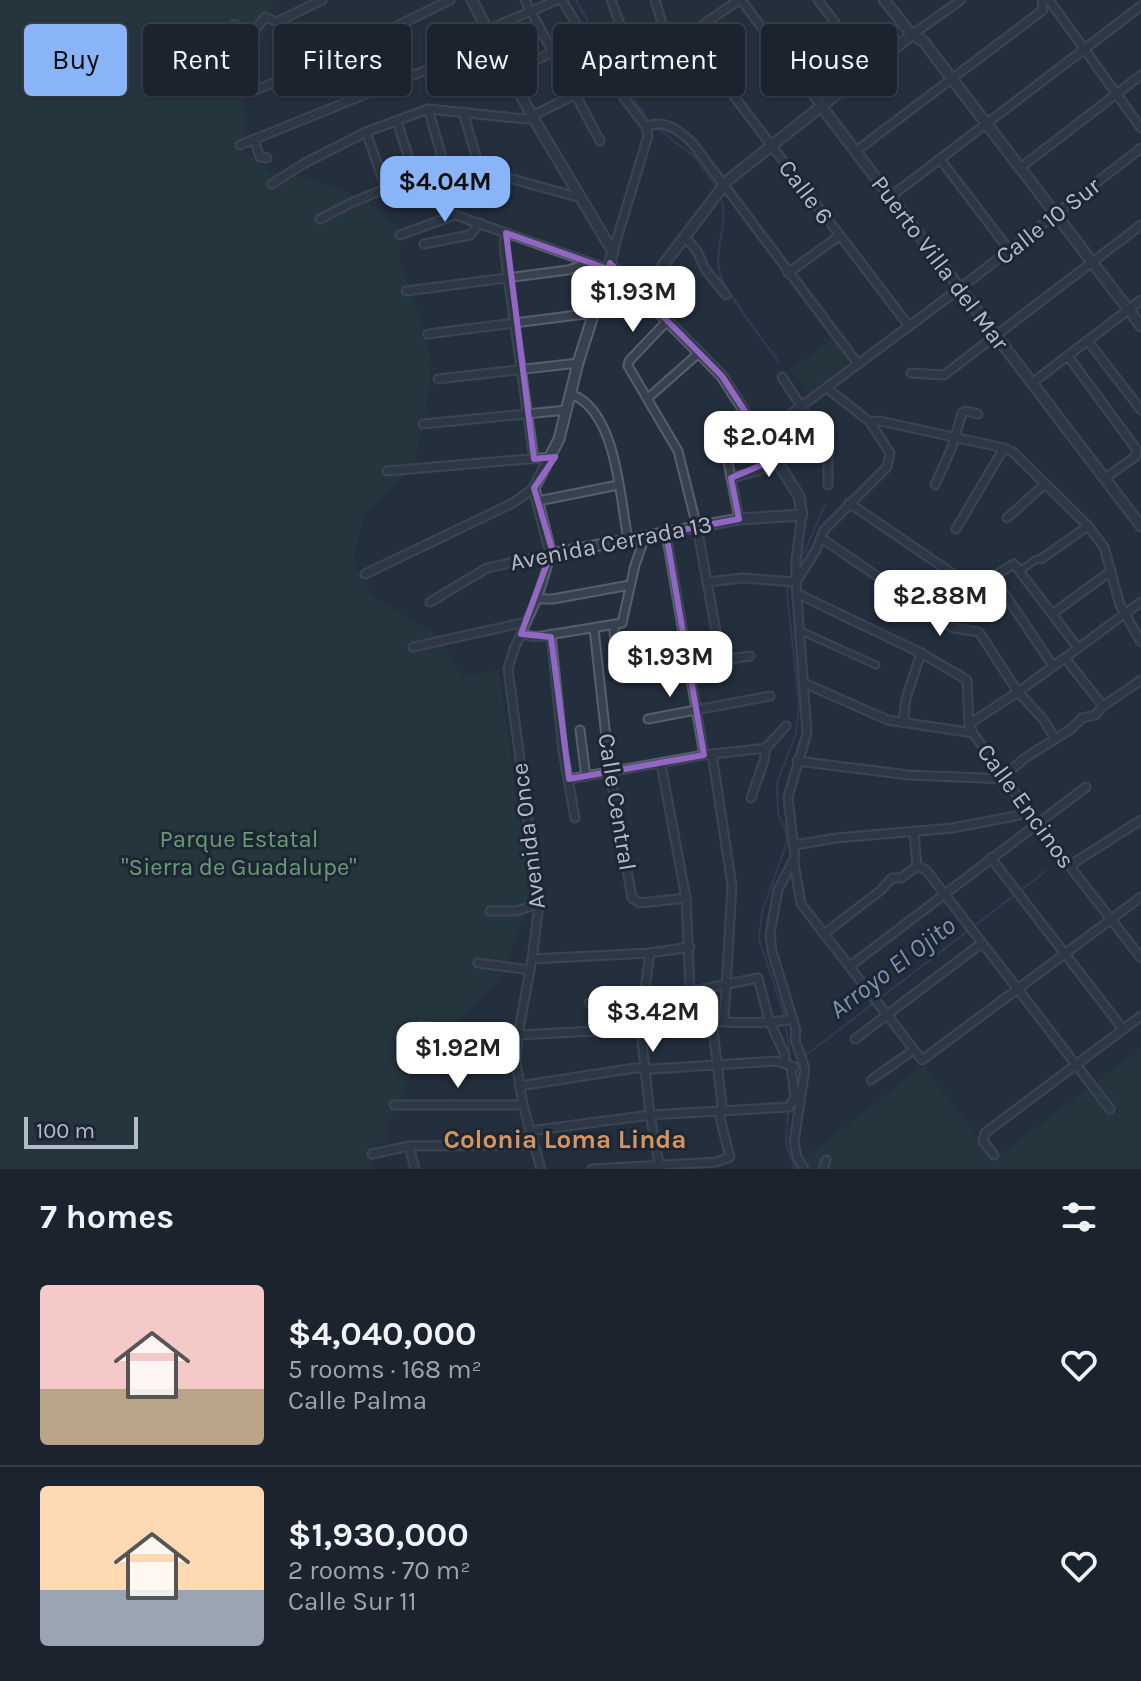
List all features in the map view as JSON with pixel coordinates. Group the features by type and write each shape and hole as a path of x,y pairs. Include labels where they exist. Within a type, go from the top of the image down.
{"street":[{"path":"258,26 266,16 277,22 322,0"},
{"path":"258,89 317,65 450,0"},
{"path":"472,0 484,24"},
{"path":"525,0 553,52 537,60"},
{"path":"502,24 559,0 574,24"},
{"path":"611,0 620,24"},
{"path":"655,0 662,24"},
{"path":"704,24 740,0"},
{"name":"Puerto Villa del Mar","path":"740,0 1141,526"},
{"path":"818,0 836,24"},
{"path":"884,0 953,78 1141,326"},
{"path":"897,47 961,0"},
{"path":"856,151 1043,10 1042,0"},
{"path":"1049,0 1141,128"},
{"path":"890,197 1141,6"},
{"path":"240,145 427,70"},
{"path":"1020,168 1141,75"},
{"path":"521,96 613,252"},
{"path":"272,184 303,164 366,132 428,109 521,119 571,96"},
{"path":"576,96 600,141"},
{"path":"365,574 513,503 534,488 552,457 648,136 646,127 623,96"},
{"name":"Calle 6","path":"733,96 909,326"},
{"path":"642,293 723,185 834,96"},
{"path":"428,109 444,164"},
{"path":"463,112 480,170"},
{"path":"397,122 415,176"},
{"path":"646,127 654,123 665,125 678,131 694,145 858,364"},
{"path":"366,132 386,188"},
{"path":"254,140 260,157 267,158"},
{"name":"Calle 10 Sur","path":"761,436 1010,251 1141,148"},
{"path":"940,159 1010,251"},
{"path":"320,219 444,164 480,170 582,199"},
{"path":"400,235 451,215 589,263 609,266 642,293 734,392 799,496 802,515 796,582 807,733 788,797 798,899 912,1051 922,1060 1141,897"},
{"path":"424,244 470,235 480,223"},
{"path":"911,373 944,375 1141,225"},
{"path":"506,233 504,244 508,277 534,459"},
{"path":"788,273 839,236"},
{"path":"685,237 726,295"},
{"path":"406,291 568,270 589,263"},
{"path":"1032,383 1141,300"},
{"path":"428,334 593,313"},
{"path":"668,320 628,364 678,451 697,527 716,631"},
{"path":"1088,341 1141,410"},
{"path":"648,398 700,352"},
{"path":"1068,356 1137,450 1135,457 1105,478"},
{"path":"438,379 578,363"},
{"path":"782,377 828,447 828,485"},
{"path":"796,582 816,550 824,530 884,472 890,460 888,450 870,422 827,388"},
{"path":"571,394 585,402 603,424 628,540"},
{"path":"423,424 567,410"},
{"path":"935,485 962,413 978,414"},
{"path":"870,422 880,421 1013,452 1088,526 1104,547 1124,615 1141,642"},
{"path":"723,436 739,519"},
{"path":"956,529 1004,448"},
{"path":"387,471 552,457"},
{"path":"731,478 758,471 776,459"},
{"path":"1007,518 1045,484"},
{"path":"538,501 618,485"},
{"path":"534,488 551,554"},
{"path":"849,503 975,589"},
{"name":"Avenida Cerrada 13","path":"430,602 487,568 739,519 802,515"},
{"path":"1020,571 1088,526"},
{"path":"666,533 732,886 724,1021"},
{"path":"521,634 536,637 594,629 598,625 614,625 624,620 630,585 645,537"},
{"path":"821,538 953,628 979,632 1018,692 1043,719 1054,737"},
{"name":"Avenida Once","path":"541,1169 529,1131 516,1062 539,904 508,677 510,661 537,599 551,554"},
{"path":"984,582 1012,564 1078,648"},
{"path":"1052,614 1111,571"},
{"path":"707,582 743,578 796,582"},
{"path":"537,599 630,585"},
{"path":"1004,593 1053,666"},
{"name":"Calle Encinos","path":"798,594 921,653 967,680 969,724 973,733 1037,824 1140,954"},
{"path":"969,724 1141,602"},
{"path":"413,647 526,622"},
{"path":"614,625 615,656"},
{"name":"Calle Central","path":"594,629 610,773 635,902 686,898"},
{"path":"801,631 876,665"},
{"path":"551,634 563,751 575,818"},
{"path":"903,723 906,699 921,653"},
{"path":"643,672 750,656"},
{"path":"1065,658 1103,706"},
{"path":"797,761 909,775 1005,778 1054,737 1071,729 1082,718 1095,715 1141,680"},
{"path":"804,683 903,723 973,733"},
{"path":"648,719 770,696"},
{"path":"751,798 766,748 786,726"},
{"path":"580,730 586,777"},
{"path":"569,779 766,748"},
{"path":"661,764 686,898 690,989"},
{"path":"850,966 1086,787"},
{"path":"795,845 966,827 1030,813"},
{"path":"1069,866 1141,820"},
{"path":"914,832 917,866"},
{"path":"991,858 1123,1029"},
{"path":"794,862 778,890 770,934 772,951 793,1019 795,1040 805,1068 794,1142 804,1169"},
{"path":"917,866 924,869 945,895 1110,1109"},
{"path":"824,934 892,878 901,878 917,866"},
{"path":"490,911 516,911 539,904"},
{"path":"855,1039 982,943"},
{"path":"532,959 650,953 690,947"},
{"path":"650,953 640,1027 650,1115 660,1167"},
{"path":"478,963 530,970"},
{"path":"529,1131 650,1115 791,1106 795,1097 788,1065 769,1020 758,978 682,993 589,1003"},
{"path":"994,1155 982,1137 1141,1016"},
{"path":"421,1026 518,1035 712,1021 793,1019"},
{"path":"592,1169 716,1166 728,1159 731,1154 723,1137 712,1021"},
{"path":"871,1080 912,1051"},
{"path":"519,1086 624,1069 776,1061 805,1068"},
{"path":"419,1062 516,1062"},
{"path":"394,1105 523,1105"},
{"path":"372,1154 409,1146 533,1145"},
{"path":"409,1146 415,1169"},
{"path":"823,1169 826,1160"}],"highlighted area":[{"path":"506,233 608,269 610,263 722,376 776,459 731,478 739,519 666,533 704,755 569,779 551,637 521,634 552,550 534,488 555,457 534,459"}],"green space":[{"name":"Parque Estatal \"Sierra de Guadalupe\"","path":"0,0 274,0 258,56 258,24 143,24 143,96 247,96 245,151 270,172 308,178 363,198 398,228 400,262 425,330 431,362 427,412 412,468 364,515 353,562 373,597 439,636 462,677 499,670 531,898 501,977 459,1022 421,1048 397,1109 386,1125 388,1140 376,1144 372,1169 0,1169"},
{"path":"832,339 850,363 808,394 790,370"},
{"path":"1141,1048 1141,1169 804,1169 803,1161 809,1155 923,1066 995,1159"}],"waterway":[{"path":"576,0 623,85 648,119"},
{"path":"658,129 694,156 716,186"},
{"path":"721,199 724,217 718,255 720,274 737,304 779,363"},
{"name":"Arroyo El Ojito","path":"801,560 825,505"},
{"name":"Arroyo El Ojito","path":"784,1014 759,939 762,912 787,842 778,814 777,783 796,733 799,704 787,592 789,586"},
{"name":"Arroyo El Ojito","path":"974,926 1046,871"},
{"name":"Arroyo El Ojito","path":"879,999 969,930"},
{"name":"Arroyo El Ojito","path":"793,1065 874,1003"},
{"name":"Arroyo El Ojito","path":"786,1026 791,1063"},
{"name":"Arroyo El Ojito","path":"788,1114 786,1144 795,1169"}],"district":[{"name":"Colonia Loma Linda","path":"565,1139"}]}
